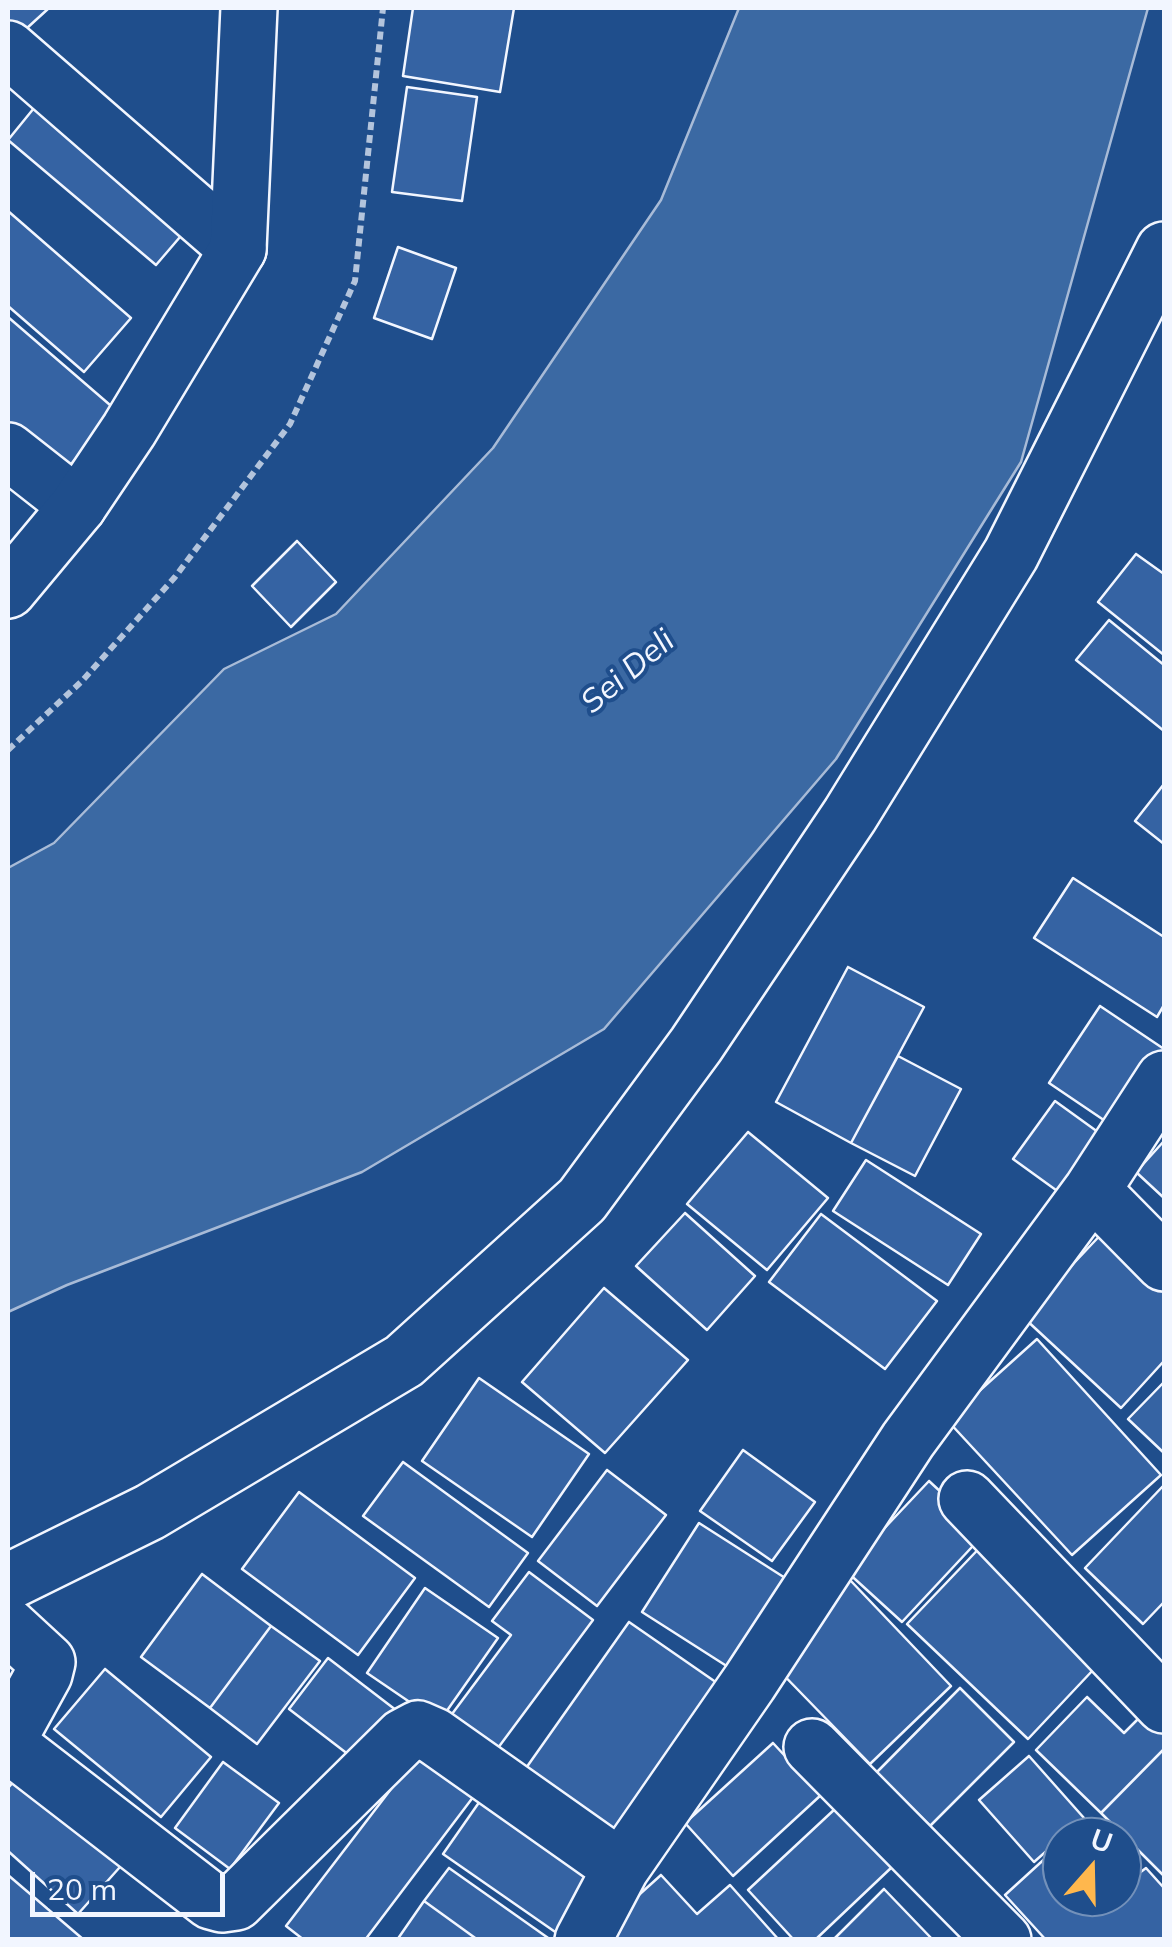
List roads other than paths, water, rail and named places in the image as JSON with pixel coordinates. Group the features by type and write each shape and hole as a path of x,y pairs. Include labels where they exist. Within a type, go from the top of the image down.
{"street":[{"path":"8,590 78,506 129,430 238,249 249,8"},
{"path":"10,56 238,249"},
{"path":"8,1582 150,1512 404,1362 582,1200 696,1045 850,815 1011,554 1164,250"},
{"path":"8,451 78,506"},
{"path":"583,1940 621,1868 908,1440 1092,1190 1164,1079"},
{"path":"1092,1190 1164,1263"},
{"path":"968,1499 1164,1705"},
{"path":"8,1626 46,1662 44,1674 11,1734 13,1748 211,1901 236,1902 404,1737 418,1729 434,1736 621,1868"},
{"path":"812,1746 1003,1940"}],"water":[{"name":"Sei Deli","path":"739,8 1148,8 1021,462 836,759 604,1029 362,1172 67,1285 8,1312 8,868 54,843 224,669 336,614 493,448 661,200"}]}
